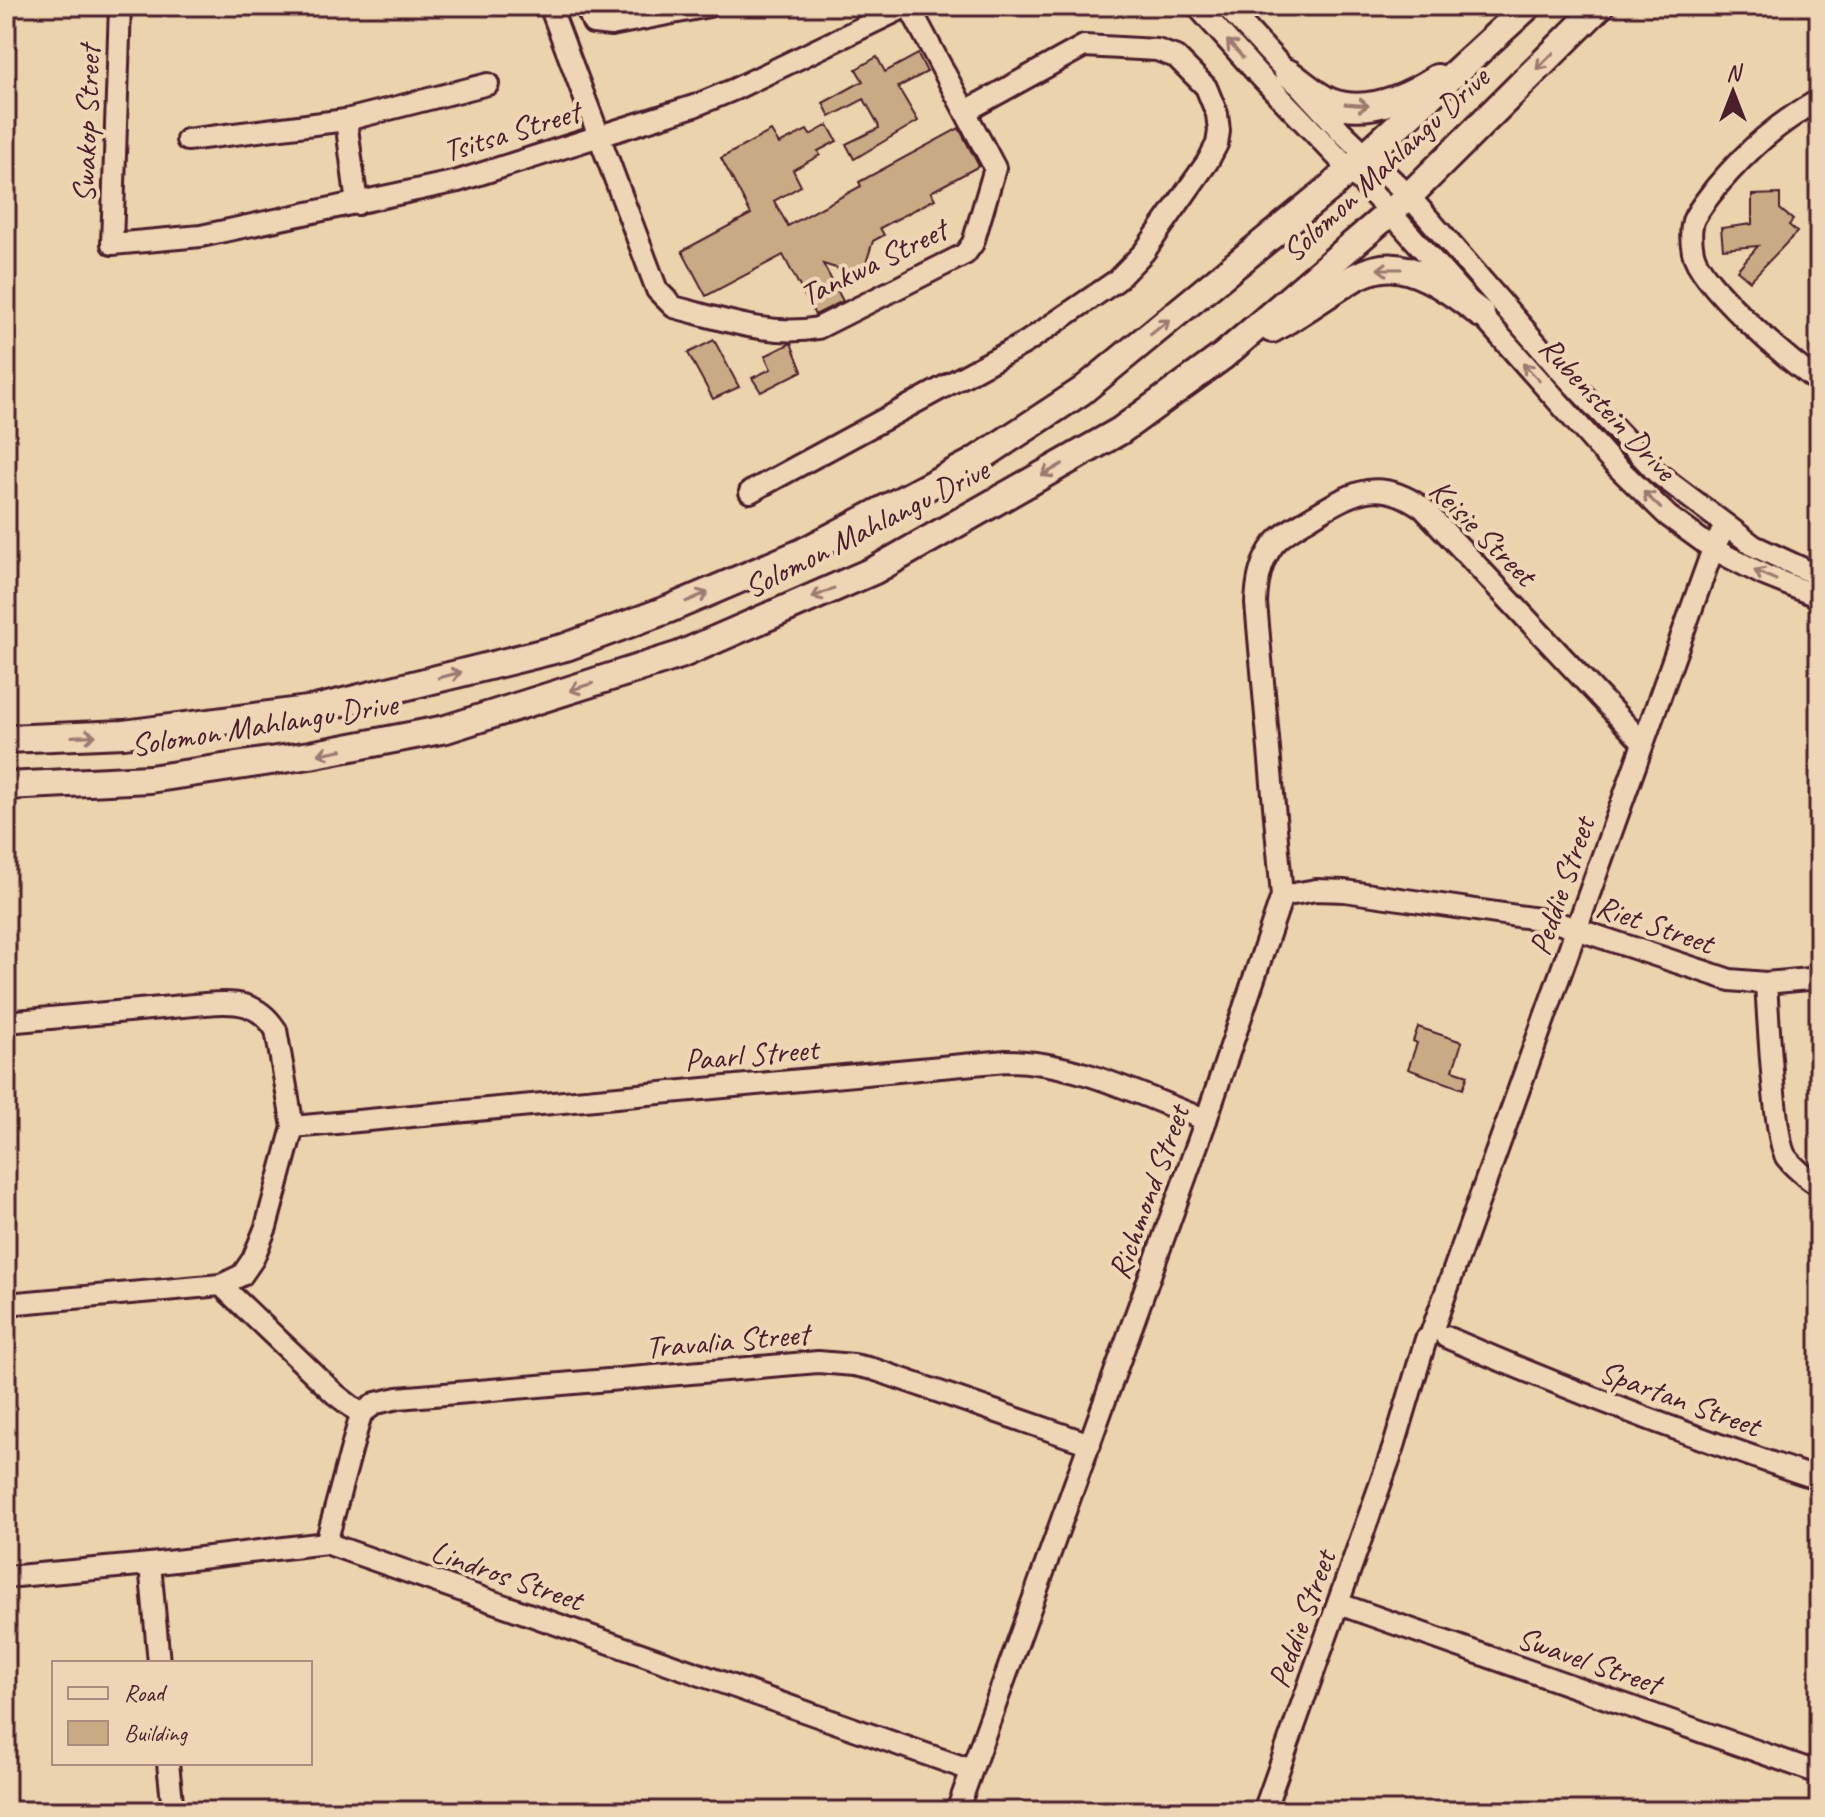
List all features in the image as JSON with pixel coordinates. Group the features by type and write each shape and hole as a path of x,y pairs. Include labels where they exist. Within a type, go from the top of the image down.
{"main road":[{"name":"Solomon Mahlangu Drive","path":"6,739 124,734 315,709 566,647 669,609 803,552 972,463 1082,391 1358,162 1528,6"},
{"name":"Solomon Mahlangu Drive","path":"6,786 150,779 340,750 446,729 680,655 875,570 1120,431 1223,356 1399,204 1600,6"},
{"path":"1288,73 1329,101 1375,106 1395,101 1433,81 1492,40"},
{"path":"1223,356 1295,316 1356,274 1387,265 1416,271 1450,289 1481,314"}],"street":[{"name":"Swakop Street","path":"112,244 120,6"},
{"name":"Tankwa Street","path":"550,6 657,290 664,300 674,307 759,328 797,332 818,328 970,251 995,168 908,6"},
{"path":"586,6 593,23 611,25 709,6"},
{"name":"Tsitsa Street","path":"112,244 201,236 458,181 694,106 908,6"},
{"path":"1197,6 1256,72 1358,162 1399,204"},
{"path":"1226,6 1342,132 1358,162"},
{"path":"750,492 1025,343 1116,281 1144,252 1208,161 1217,144 1219,131 1217,114 1206,87 1176,57 1157,50 1084,46 966,111"},
{"path":"187,140 346,120 488,84"},
{"path":"1819,100 1769,131 1745,153 1693,220 1691,232 1693,255 1701,271 1751,326 1819,382"},
{"path":"346,120 357,204"},
{"name":"Rubenstein Drive","path":"1399,204 1481,314 1609,459 1668,516 1713,549 1764,575 1819,597"},
{"name":"Rubenstein Drive","path":"1399,204 1656,472 1754,546 1819,576"},
{"name":"Keisie Street","path":"1258,574 1280,538 1337,502 1361,490 1375,489 1407,496 1423,508 1643,743"},
{"name":"Peddie Street","path":"1264,1811 1394,1446 1438,1340 1447,1287 1457,1268 1713,549 1725,526"},
{"name":"Richmond Street","path":"957,1811 1206,1120 1282,896 1256,603 1258,574"},
{"name":"Riet Street","path":"1282,896 1316,890 1345,891 1498,912 1552,921 1717,977 1766,983 1819,978"},
{"path":"1766,983 1785,1155 1804,1176 1819,1186"},
{"path":"6,1022 231,1002 249,1004 270,1020 276,1030 293,1127 266,1227 253,1259 242,1275 221,1285 6,1304"},
{"name":"Paarl Street","path":"293,1127 1006,1061 1031,1061 1074,1070 1206,1120"},
{"path":"221,1285 335,1394 361,1414 326,1543"},
{"name":"Spartan Street","path":"1438,1340 1700,1440 1819,1479"},
{"name":"Travalia Street","path":"361,1414 376,1403 398,1398 818,1362 873,1369 1090,1444"},
{"name":"Lindros Street","path":"6,1577 326,1543 971,1770"},
{"path":"150,1564 159,1661"},
{"name":"Swavel Street","path":"1339,1604 1819,1773"},
{"path":"168,1765 173,1811"}],"building":[{"path":"918,54 927,72 898,87 918,121 854,159 846,144 879,128 878,124 864,99 830,117 823,103 863,81 856,69 877,57 885,72"},
{"path":"828,125 837,141 793,170 801,186 774,201 788,226 861,186 859,182 959,128 979,166 931,192 935,199 880,228 884,235 873,241 862,276 823,264 843,301 815,315 783,255 706,296 682,251 751,214 721,158 771,131 779,144 807,130 810,135"},
{"path":"1780,194 1780,209 1793,220 1789,225 1797,232 1750,281 1737,270 1758,246 1723,249 1721,228 1752,224 1752,195"},
{"path":"714,340 739,387 713,399 688,353"},
{"path":"791,343 802,371 761,392 752,378 771,369 765,356"},
{"path":"1418,1027 1462,1042 1453,1070 1468,1075 1463,1089 1408,1069 1417,1043 1413,1041"}]}
